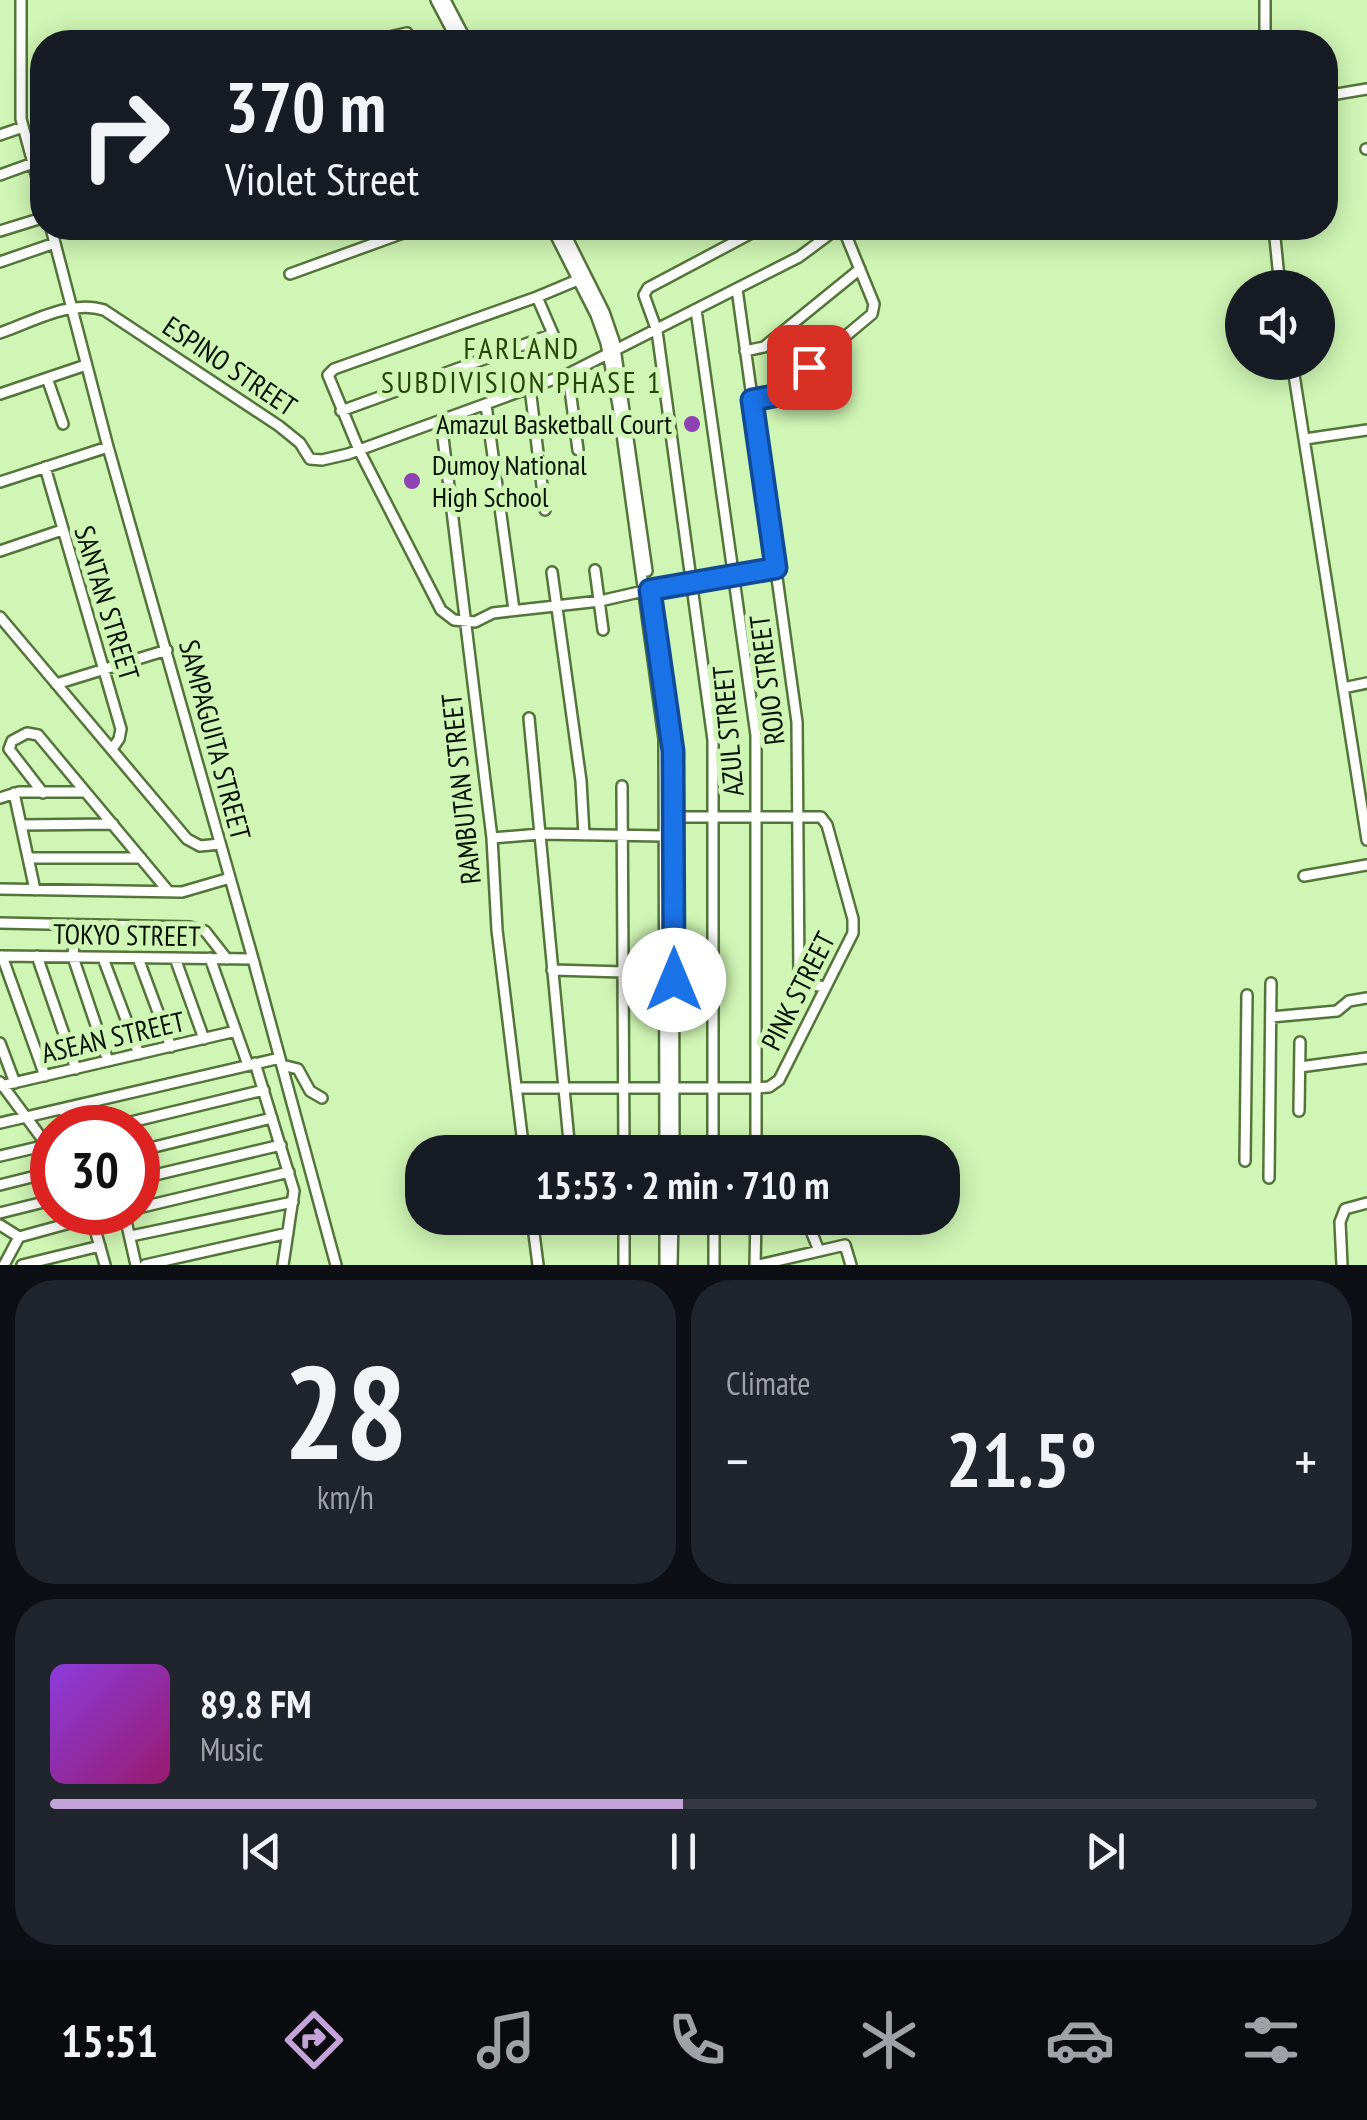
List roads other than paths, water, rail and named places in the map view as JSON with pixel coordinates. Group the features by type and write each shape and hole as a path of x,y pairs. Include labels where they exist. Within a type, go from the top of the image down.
{"street":[{"path":"21,0 23,127 30,153"},
{"path":"436,0 452,30"},
{"path":"445,0 460,30"},
{"path":"1264,0 1265,30"},
{"path":"1338,94 1367,90"},
{"path":"0,135 23,127"},
{"path":"0,174 30,165"},
{"path":"0,231 30,222"},
{"name":"SAMPAGUITA STREET","path":"54,240 336,1265"},
{"path":"290,274 385,240"},
{"path":"559,240 583,278"},
{"path":"567,240 612,353 668,738 670,1088 666,1135"},
{"path":"714,1135 714,740 656,331 644,298 648,288 738,240"},
{"name":"ESPINO STREET","path":"70,308 97,308 119,318 279,426 314,460 359,450 568,374 799,257 823,240"},
{"path":"752,400 774,396 872,314 874,304 846,240"},
{"path":"1275,240 1278,270"},
{"path":"0,262 55,243"},
{"path":"745,352 764,347 860,270"},
{"path":"583,278 330,371 328,382 341,412 441,610 454,620 475,622 493,613 600,601 776,568"},
{"name":"ROJO STREET","path":"737,289 797,722 799,978 806,984 826,988"},
{"path":"341,412 554,334 537,297"},
{"path":"0,333 70,308"},
{"name":"AZUL STREET","path":"696,310 756,734 756,1135"},
{"path":"0,394 86,365"},
{"path":"568,374 578,450"},
{"path":"47,378 63,424"},
{"path":"1295,380 1367,840"},
{"path":"530,388 545,510"},
{"path":"486,404 514,610"},
{"name":"RAMBUTAN STREET","path":"441,421 492,838 498,930 522,1135"},
{"path":"1305,439 1367,430"},
{"path":"0,482 108,447"},
{"name":"SANTAN STREET","path":"45,467 121,728 120,739 112,749"},
{"path":"0,551 62,530"},
{"path":"595,570 602,630"},
{"path":"552,572 581,781 584,834"},
{"path":"0,617 187,838 200,846 220,844"},
{"path":"56,684 167,650"},
{"path":"1343,688 1367,683"},
{"path":"529,718 568,1135"},
{"path":"43,793 9,748 14,739 34,733 168,892"},
{"path":"1353,751 1367,748"},
{"path":"622,786 624,1135"},
{"path":"0,798 14,794 85,792"},
{"path":"14,794 36,890"},
{"path":"669,817 799,815"},
{"name":"PINK STREET","path":"516,1088 756,1088 769,1087 779,1080 854,926 824,819 799,815"},
{"path":"669,817 665,836 673,1135"},
{"path":"20,825 113,824"},
{"path":"492,838 540,834 665,836"},
{"path":"28,858 141,858"},
{"path":"1304,876 1367,865"},
{"path":"0,877 1,890 168,892 193,890 230,878"},
{"path":"0,923 200,929 211,936 228,959"},
{"path":"75,924 73,957 108,1061"},
{"path":"1,956 45,1076"},
{"name":"TOKYO STREET","path":"1,956 254,959"},
{"path":"37,956 76,1068"},
{"path":"104,958 139,1054"},
{"path":"138,958 171,1047"},
{"path":"175,958 204,1039"},
{"path":"210,958 236,1032 264,1090 294,1191 280,1264"},
{"path":"552,970 624,972"},
{"path":"1269,1178 1272,983"},
{"path":"1245,1161 1248,995"},
{"path":"1271,1017 1337,1011 1349,1001 1367,998"},
{"name":"ASEAN STREET","path":"1,1085 236,1032"},
{"path":"1247,1046 1271,1042"},
{"path":"1300,1042 1300,1111"},
{"path":"0,1043 14,1083"},
{"path":"1300,1067 1367,1058"},
{"path":"75,1105 251,1064 281,1061 298,1069 310,1091 322,1098"},
{"path":"1,1085 30,1122"},
{"path":"160,1115 264,1090"},
{"path":"0,1123 30,1116"},
{"path":"160,1146 272,1118"},
{"path":"160,1174 281,1145"},
{"path":"0,1156 30,1152"},
{"path":"160,1203 289,1172"},
{"path":"0,1185 30,1178"},
{"path":"136,1265 130,1236 293,1202"},
{"path":"1342,1265 1342,1212 1367,1203"},
{"path":"0,1213 30,1206"},
{"path":"0,1225 18,1237"},
{"path":"145,1265 288,1232"},
{"path":"5,1263 18,1237 30,1233"},
{"path":"97,1235 104,1265"},
{"path":"534,1235 538,1265"},
{"path":"624,1235 624,1265"},
{"path":"665,1235 665,1265"},
{"path":"672,1265 673,1235"},
{"path":"714,1235 714,1265"},
{"path":"756,1235 757,1265 845,1245 851,1265"},
{"path":"813,1235 819,1251"},
{"path":"22,1265 100,1246"}],"place":[{"name":"Amazul Basketball Court","path":"692,424"},
{"name":"Dumoy National High School","path":"412,481"}],"district":[{"name":"FARLAND SUBDIVISION PHASE 1","path":"522,366"}]}
